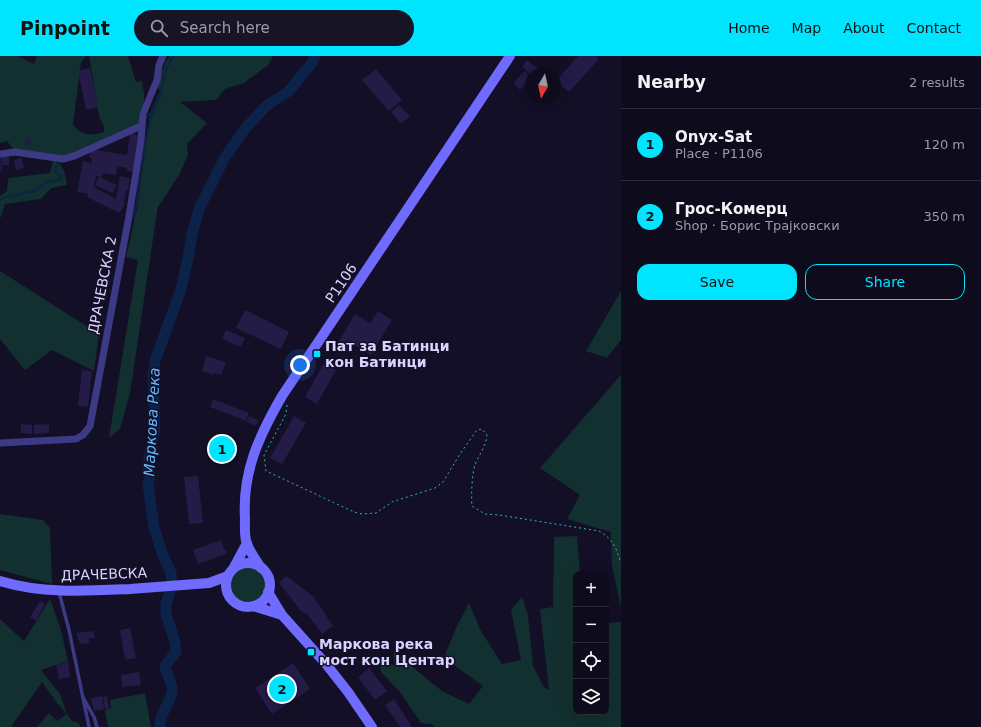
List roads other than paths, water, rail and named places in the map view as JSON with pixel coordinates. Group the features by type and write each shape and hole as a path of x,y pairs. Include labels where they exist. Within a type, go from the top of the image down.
{"main road":[{"name":"P1106","path":"247,543 244,502 251,461 260,438 282,396 510,56"},
{"path":"247,543 268,578 268,592 264,600 247,607 237,604 229,596 226,584 230,572 247,543"},
{"path":"230,572 240,564 249,563 261,568"},
{"name":"ДРАЧЕВСКА","path":"0,581 13,585 59,591 87,591 209,583 230,572"},
{"name":"ДРАЧЕВСКА","path":"209,583 227,591"},
{"path":"268,592 282,615 326,664 352,697 372,727"},
{"path":"252,606 282,615"}],"street":[{"name":"ДРАЧЕВСКА 2","path":"0,443 76,439 83,435 90,426 129,216 141,141 141,126 144,108 157,80 159,65 163,56"},
{"path":"0,154 4,152 15,152 63,159 74,156 141,126"}],"lane":[{"path":"59,591 69,630 89,727"},
{"path":"82,694 94,717 97,727"}],"waterway":[{"path":"134,218 148,130 160,95 166,69 174,56"},
{"name":"Маркова Река","path":"160,727 161,717 170,700 172,691 165,666 176,652 175,642 166,614 166,604 172,580 171,573 162,553 154,527 148,485 150,477 148,465 155,428 153,377 155,361 181,289 192,234 199,209 224,159 244,130 266,106 289,91 311,64 315,56"},
{"path":"145,119 153,111"},
{"path":"0,200 5,197 35,191 46,182 60,180 60,175 55,172 56,167 62,161"}],"place":[{"name":"Пат за Батинци кон Батинци","path":"317,354"},
{"name":"Onyx-Sat","path":"222,449"},
{"name":"Маркова река мост кон Центар","path":"311,652"},
{"name":"Грос-Комерц","path":"282,689"}]}
